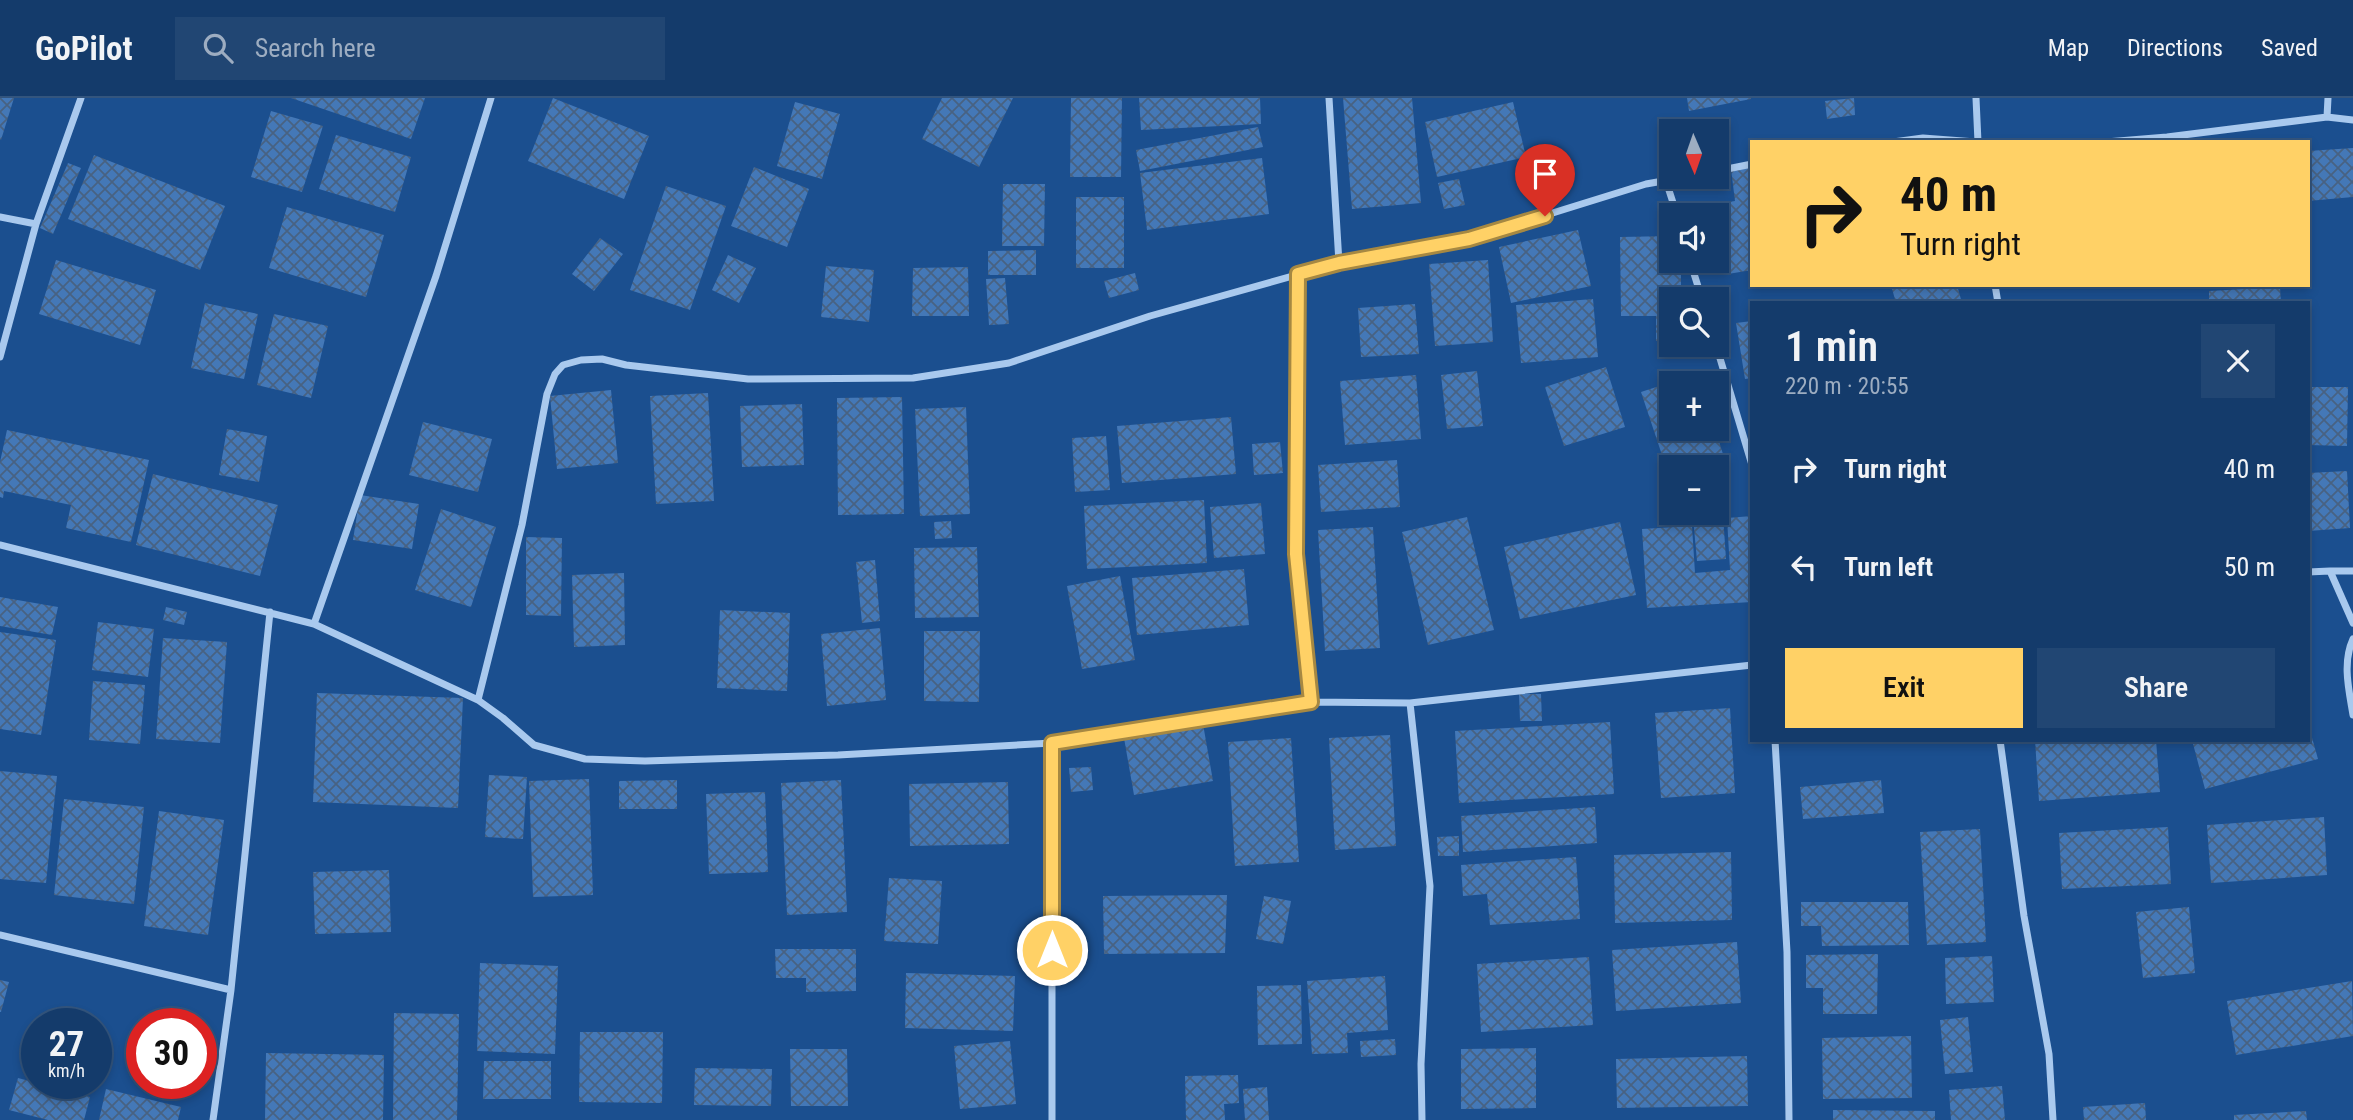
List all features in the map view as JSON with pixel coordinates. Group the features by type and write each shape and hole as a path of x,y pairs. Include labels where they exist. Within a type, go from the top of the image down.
{"street":[{"path":"0,357 36,224 81,98"},
{"path":"314,624 431,288 491,98"},
{"path":"1329,98 1339,263"},
{"path":"1976,98 1977,140"},
{"path":"2327,117 2328,98"},
{"path":"2130,140 2327,117 2353,120"},
{"path":"1908,140 1950,140"},
{"path":"1729,169 1750,164"},
{"path":"478,700 522,525 547,394 555,374 563,365 580,360 602,359 626,365 748,379 913,378 1009,363 1150,316 1298,274 1339,263 1469,239 1659,182"},
{"path":"0,217 36,224"},
{"path":"1298,274 1296,554 1311,702"},
{"path":"1720,357 1750,459"},
{"path":"0,545 314,624 478,700 534,745 584,759 645,761 825,755 1052,743 1311,702 1410,703 1750,665"},
{"path":"2330,571 2353,623"},
{"path":"2310,572 2353,571"},
{"path":"213,1120 231,990 270,612"},
{"path":"2353,639 2348,650 2347,673 2353,715"},
{"path":"1410,703 1430,886 1421,1064 1423,1120"},
{"path":"1775,742 1787,952 1788,1120"},
{"path":"2000,742 2024,916 2049,1054 2053,1120"},
{"path":"1052,743 1052,1120"},
{"path":"0,935 231,990"}],"building":[{"path":"0,98 14,98 1,140 0,139"},
{"path":"291,98 425,98 411,139"},
{"path":"553,98 649,136 624,199 528,161"},
{"path":"942,98 1013,98 979,167 922,139"},
{"path":"1071,98 1122,98 1121,177 1070,177"},
{"path":"1139,98 1260,98 1261,124 1141,130"},
{"path":"1343,98 1412,98 1421,203 1352,209"},
{"path":"1687,98 1751,98 1751,99 1689,111"},
{"path":"1854,98 1855,115 1827,119 1825,101"},
{"path":"795,102 840,114 822,179 777,166"},
{"path":"1513,102 1526,157 1437,177 1425,122"},
{"path":"271,111 323,126 302,192 251,177"},
{"path":"1258,127 1263,147 1140,171 1136,150"},
{"path":"336,135 411,157 395,212 319,189"},
{"path":"2353,148 2353,197 2310,201 2310,151"},
{"path":"94,155 225,206 200,270 68,219"},
{"path":"1262,158 1269,214 1147,230 1140,173"},
{"path":"68,163 81,168 53,234 40,228"},
{"path":"1750,166 1750,270 1722,275 1729,273 1729,203 1723,203 1735,201 1731,169"},
{"path":"754,167 809,189 787,247 731,226"},
{"path":"1459,179 1465,205 1444,209 1438,183"},
{"path":"1003,184 1045,184 1044,246 1002,246"},
{"path":"666,186 726,206 690,310 630,290"},
{"path":"1076,197 1124,197 1124,268 1076,268"},
{"path":"287,207 384,235 366,297 269,268"},
{"path":"1578,230 1591,286 1511,303 1499,247"},
{"path":"1659,236 1659,273 1681,273 1681,287 1659,287 1659,341 1656,341 1656,316 1621,316 1620,237"},
{"path":"600,238 623,254 594,291 572,274"},
{"path":"1036,250 1036,275 988,275 988,251"},
{"path":"728,255 756,268 739,303 712,290"},
{"path":"56,260 156,290 140,345 39,314"},
{"path":"1488,260 1493,342 1435,346 1429,264"},
{"path":"826,266 874,270 869,322 821,317"},
{"path":"968,267 969,316 912,316 913,268"},
{"path":"1135,273 1139,290 1109,298 1104,281"},
{"path":"1005,278 1009,324 989,325 986,279"},
{"path":"1892,287 1958,287 1961,301 1895,301"},
{"path":"2280,287 2281,301 2209,301 2209,291"},
{"path":"1593,299 1598,357 1521,363 1516,305"},
{"path":"205,303 258,314 244,379 191,368"},
{"path":"1415,304 1419,354 1361,357 1358,308"},
{"path":"274,314 328,326 311,398 257,385"},
{"path":"1750,321 1750,378 1745,379 1736,323"},
{"path":"1606,367 1625,427 1564,446 1545,387"},
{"path":"1477,371 1483,426 1447,429 1441,375"},
{"path":"1416,375 1421,439 1345,445 1340,381"},
{"path":"1659,386 1659,441 1719,441 1723,455 1662,455 1641,392"},
{"path":"2310,387 2348,387 2347,446 2310,445"},
{"path":"611,390 618,463 557,469 550,396"},
{"path":"708,393 714,501 656,504 650,396"},
{"path":"902,397 904,514 838,515 837,398"},
{"path":"802,404 804,465 742,467 740,406"},
{"path":"966,407 970,514 920,516 915,409"},
{"path":"1231,417 1236,474 1122,483 1117,426"},
{"path":"423,422 492,439 478,492 409,475"},
{"path":"227,429 267,436 259,482 219,475"},
{"path":"7,430 149,460 131,542 66,528 71,505 4,491 3,498 0,497 0,462"},
{"path":"1106,436 1110,490 1075,492 1072,438"},
{"path":"1280,442 1283,473 1254,475 1252,444"},
{"path":"1397,460 1400,507 1321,512 1318,465"},
{"path":"2347,471 2350,528 2310,531 2310,473"},
{"path":"153,474 278,505 260,576 136,545"},
{"path":"360,495 419,504 412,549 353,540"},
{"path":"1204,500 1207,563 1087,569 1084,506"},
{"path":"1261,503 1265,554 1214,558 1210,507"},
{"path":"441,509 496,527 471,607 415,590"},
{"path":"1750,516 1750,602 1647,608 1642,529 1692,526 1695,573 1730,570 1729,518"},
{"path":"1467,517 1494,630 1428,645 1402,532"},
{"path":"951,521 952,538 935,539 934,522"},
{"path":"1620,522 1636,595 1520,619 1504,547"},
{"path":"1694,525 1724,525 1726,559 1697,561"},
{"path":"1373,527 1380,648 1325,651 1318,530"},
{"path":"526,537 562,538 561,616 526,615"},
{"path":"977,547 979,617 915,618 914,548"},
{"path":"875,560 880,621 862,623 856,562"},
{"path":"1244,569 1249,625 1137,635 1132,578"},
{"path":"624,573 625,645 574,647 572,575"},
{"path":"1120,576 1135,660 1082,669 1067,586"},
{"path":"0,597 58,607 52,635 0,626"},
{"path":"166,607 187,612 184,625 163,620"},
{"path":"720,610 790,613 787,691 717,688"},
{"path":"98,622 154,629 148,677 92,670"},
{"path":"880,628 886,700 827,706 821,634"},
{"path":"924,631 980,631 979,702 924,701"},
{"path":"0,632 56,640 41,735 0,729"},
{"path":"163,638 227,642 220,743 156,739"},
{"path":"93,681 145,685 140,744 89,740"},
{"path":"317,693 463,698 458,808 313,802"},
{"path":"1519,694 1541,694 1542,721 1520,721"},
{"path":"1730,708 1735,793 1661,798 1655,713"},
{"path":"1610,722 1614,794 1459,803 1455,731"},
{"path":"1203,724 1213,781 1134,795 1124,738"},
{"path":"2310,731 2318,759 2205,789 2193,742 2310,742"},
{"path":"1390,735 1396,846 1335,850 1329,738"},
{"path":"1291,738 1299,862 1235,866 1228,742"},
{"path":"2035,742 2156,742 2160,792 2039,801"},
{"path":"1091,767 1093,790 1071,792 1069,768"},
{"path":"0,771 57,776 46,883 0,879"},
{"path":"489,775 527,777 523,839 485,837"},
{"path":"589,779 593,895 533,897 529,781"},
{"path":"677,780 677,809 619,809 619,781"},
{"path":"841,780 847,912 787,915 781,783"},
{"path":"1881,780 1884,813 1803,819 1800,787"},
{"path":"1008,782 1009,844 910,846 909,784"},
{"path":"765,792 768,872 709,874 706,794"},
{"path":"64,799 144,807 134,904 54,895"},
{"path":"1595,807 1597,843 1463,852 1461,816"},
{"path":"159,811 224,820 208,935 144,926"},
{"path":"2324,817 2327,875 2211,883 2207,825"},
{"path":"2168,827 2171,884 2062,889 2059,833"},
{"path":"1980,829 1986,942 1927,945 1920,832"},
{"path":"1459,836 1459,856 1438,856 1437,837"},
{"path":"1731,852 1732,920 1615,923 1614,855"},
{"path":"1576,857 1580,919 1490,925 1487,894 1463,896 1461,865"},
{"path":"389,870 391,932 315,934 313,872"},
{"path":"889,878 942,881 938,944 884,941"},
{"path":"1227,895 1225,953 1104,954 1103,896"},
{"path":"1264,896 1291,901 1283,944 1256,939"},
{"path":"1801,902 1908,902 1909,945 1822,946 1821,926 1801,926"},
{"path":"2189,907 2195,973 2143,978 2136,912"},
{"path":"1737,942 1741,1003 1616,1011 1612,950"},
{"path":"775,949 856,949 856,991 806,992 806,978 776,978"},
{"path":"1878,954 1877,1014 1823,1014 1823,988 1806,988 1806,955"},
{"path":"1992,956 1994,1002 1946,1004 1945,958"},
{"path":"1589,957 1593,1025 1481,1032 1477,964"},
{"path":"480,963 558,966 555,1054 477,1051"},
{"path":"906,973 1015,976 1013,1031 905,1028"},
{"path":"1385,976 1388,1030 1347,1033 1348,1053 1312,1054 1307,981"},
{"path":"0,980 9,982 1,1012 0,1012"},
{"path":"2352,981 2353,1036 2236,1055 2227,1001"},
{"path":"1301,985 1302,1044 1258,1045 1257,986"},
{"path":"394,1013 459,1014 457,1120 393,1120"},
{"path":"1968,1017 1973,1072 1945,1074 1940,1020"},
{"path":"580,1032 663,1032 662,1103 579,1102"},
{"path":"1911,1036 1912,1098 1823,1099 1822,1038"},
{"path":"1395,1039 1396,1055 1361,1057 1360,1041"},
{"path":"1010,1041 1016,1104 960,1109 954,1046"},
{"path":"1536,1048 1536,1108 1461,1109 1461,1049"},
{"path":"790,1049 847,1049 848,1106 791,1106"},
{"path":"266,1053 384,1055 383,1120 265,1120"},
{"path":"1747,1056 1748,1106 1617,1108 1616,1059"},
{"path":"484,1061 551,1061 551,1099 483,1099"},
{"path":"695,1068 772,1069 771,1106 694,1105"},
{"path":"1238,1075 1239,1103 1224,1104 1225,1120 1186,1120 1185,1076"},
{"path":"18,1078 21,1079 21,1099 89,1099 84,1120 48,1120 9,1110"},
{"path":"2002,1086 2005,1120 1951,1120 1949,1090"},
{"path":"1267,1087 1269,1120 1245,1120 1243,1089"},
{"path":"112,1090 126,1094 126,1099 148,1099 181,1107 178,1120 99,1120 104,1099 112,1099"},
{"path":"2145,1103 2146,1120 2084,1120 2083,1107"},
{"path":"1833,1110 1935,1111 1935,1120 1833,1120"},
{"path":"2306,1111 2307,1120 2234,1120 2234,1115"}],"route":[{"path":"1052,950 1052,743 1311,702 1296,554 1298,274 1339,263 1469,239 1545,216"}]}
